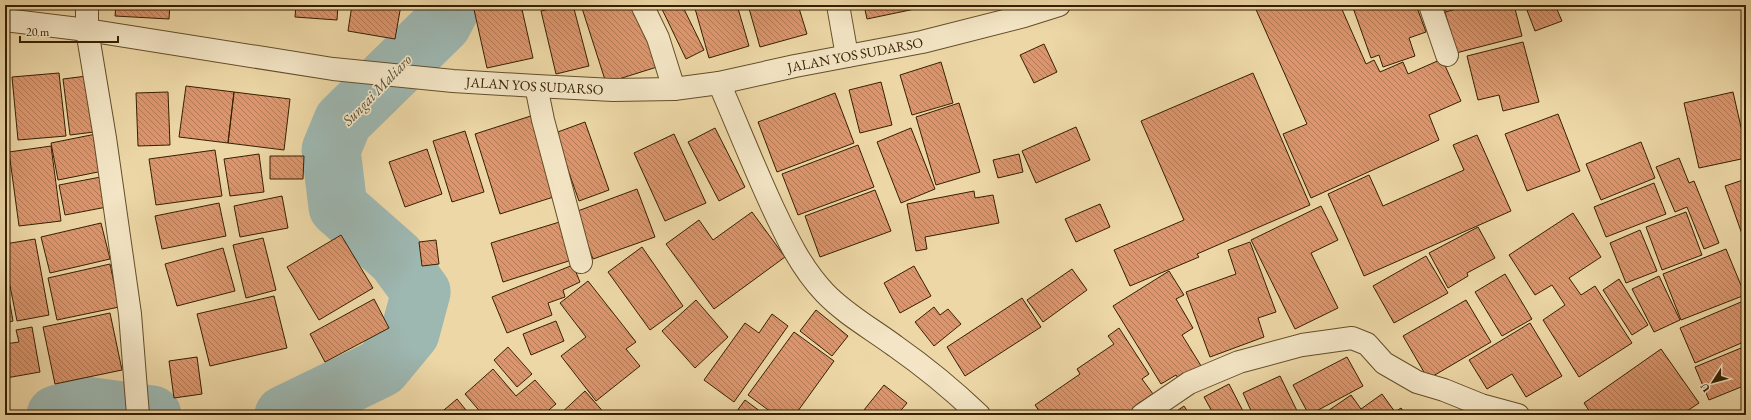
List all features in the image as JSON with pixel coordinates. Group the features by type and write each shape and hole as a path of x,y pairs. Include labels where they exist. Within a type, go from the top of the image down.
{"street":[{"path":"87,5 87,30 105,138 128,300 138,415"},
{"path":"642,5 658,38 674,89"},
{"path":"838,5 847,56"},
{"name":"JALAN YOS SUDARSO","path":"5,20 87,30 333,69 453,81 613,90 674,89 719,83 795,66 922,42 1024,16 1059,5"},
{"path":"1430,5 1448,55"},
{"path":"719,83 767,195 801,263 825,293 844,309 909,355 954,391 979,415"},
{"path":"536,86 581,262"},
{"path":"1142,415 1189,383 1239,362 1302,345 1352,338 1367,344 1384,363 1417,382 1518,415"}],"building":[{"path":"116,5 170,5 169,19 115,16"},
{"path":"232,5 282,5 282,7 232,9"},
{"path":"296,5 338,5 337,20 295,17"},
{"path":"352,5 401,5 395,39 348,31"},
{"path":"473,5 521,5 533,58 487,68"},
{"path":"566,5 573,5 589,66 556,74 541,11"},
{"path":"581,5 637,5 657,67 606,83"},
{"path":"660,5 682,5 704,50 686,59"},
{"path":"694,5 737,5 749,46 709,58"},
{"path":"748,5 798,5 807,34 760,47"},
{"path":"864,5 934,5 867,19"},
{"path":"1254,5 1340,5 1366,64 1374,60 1380,72 1403,62 1408,74 1442,59 1461,101 1429,115 1439,140 1311,198 1283,134 1307,124"},
{"path":"1352,5 1416,5 1426,32 1409,38 1415,56 1383,67 1379,55 1371,58"},
{"path":"1441,5 1458,5 1443,11"},
{"path":"1472,5 1514,5 1522,36 1456,53 1445,12"},
{"path":"1525,5 1555,5 1562,21 1535,31"},
{"path":"1523,42 1539,102 1503,111 1499,95 1478,100 1467,56"},
{"path":"1044,44 1057,72 1034,83 1020,55"},
{"path":"941,62 953,103 912,115 900,75"},
{"path":"59,73 66,136 18,140 12,77"},
{"path":"1253,73 1310,205 1197,254 1199,257 1130,286 1114,250 1184,220 1141,121"},
{"path":"5,75 9,75 8,157 5,157"},
{"path":"87,76 94,132 70,135 63,79"},
{"path":"881,82 892,125 860,133 849,90"},
{"path":"186,86 234,92 228,143 179,137"},
{"path":"168,92 170,145 138,146 136,93"},
{"path":"234,92 290,99 284,150 228,143"},
{"path":"1733,92 1746,149 1746,158 1699,168 1684,103"},
{"path":"835,93 854,143 777,172 758,122"},
{"path":"959,103 980,172 936,185 916,117"},
{"path":"537,114 563,194 500,214 475,134"},
{"path":"1558,114 1580,171 1527,191 1505,134"},
{"path":"585,122 609,190 579,201 555,133"},
{"path":"1076,127 1090,160 1036,183 1022,151"},
{"path":"715,128 745,187 719,201 688,142"},
{"path":"911,128 935,189 901,203 877,142"},
{"path":"465,131 484,192 452,202 433,141"},
{"path":"96,134 103,171 58,180 51,143"},
{"path":"674,134 706,203 665,221 634,153"},
{"path":"1477,135 1511,211 1364,276 1328,194 1369,175 1383,206 1464,170 1453,145"},
{"path":"1641,142 1655,178 1601,200 1586,164"},
{"path":"858,145 874,187 798,215 782,174"},
{"path":"51,146 61,221 19,226 9,152"},
{"path":"427,149 442,194 405,207 389,162"},
{"path":"215,150 222,196 156,205 149,159"},
{"path":"259,154 264,192 230,196 224,159"},
{"path":"1019,154 1023,172 998,178 993,160"},
{"path":"270,156 304,156 303,179 270,179"},
{"path":"1679,158 1689,183 1694,181 1719,243 1704,249 1687,207 1675,212 1656,167"},
{"path":"106,176 112,206 65,215 59,185"},
{"path":"5,177 9,230 5,230"},
{"path":"1746,179 1746,236 1743,237 1725,186"},
{"path":"1654,183 1666,214 1606,237 1594,207"},
{"path":"637,189 655,237 593,259 575,212"},
{"path":"875,190 891,231 820,257 805,216"},
{"path":"974,191 975,198 993,195 999,223 925,237 927,249 916,251 907,204"},
{"path":"282,196 288,228 240,237 234,206"},
{"path":"219,203 226,236 162,249 155,216"},
{"path":"1100,204 1110,227 1076,242 1065,219"},
{"path":"1321,206 1338,240 1311,253 1338,308 1295,329 1251,240"},
{"path":"752,212 785,257 714,309 666,244 699,220 713,240"},
{"path":"1686,212 1702,255 1662,270 1646,227"},
{"path":"1573,213 1601,257 1569,278 1581,295 1595,286 1632,343 1579,377 1543,320 1565,305 1552,285 1535,295 1509,255"},
{"path":"566,220 578,258 503,282 491,243"},
{"path":"101,223 110,259 50,273 41,237"},
{"path":"1478,227 1495,258 1467,273 1468,276 1448,288 1429,253"},
{"path":"1640,230 1657,271 1626,283 1610,243"},
{"path":"341,235 373,288 319,320 287,267"},
{"path":"263,238 276,290 246,298 233,245"},
{"path":"35,239 49,315 17,321 5,261 5,244"},
{"path":"436,240 439,264 422,266 419,242"},
{"path":"1250,242 1276,312 1258,318 1264,337 1210,357 1186,292 1236,274 1228,250"},
{"path":"642,247 683,306 650,330 608,272"},
{"path":"223,248 235,291 177,306 165,264"},
{"path":"1726,249 1745,295 1681,320 1663,274"},
{"path":"1426,256 1448,293 1394,323 1373,286"},
{"path":"110,264 119,307 57,320 48,278"},
{"path":"573,265 580,282 563,290 565,297 548,303 552,315 507,333 492,297"},
{"path":"914,266 931,296 900,313 884,283"},
{"path":"1072,269 1087,290 1043,322 1027,300"},
{"path":"1169,271 1184,295 1176,299 1193,328 1182,335 1203,369 1181,383 1176,375 1161,384 1113,306"},
{"path":"1505,274 1532,319 1502,336 1475,292"},
{"path":"5,275 13,321 5,323"},
{"path":"1659,276 1680,320 1654,332 1632,289"},
{"path":"1619,279 1648,325 1632,335 1603,290"},
{"path":"588,281 636,342 626,349 640,366 596,401 561,356 586,337 560,303"},
{"path":"274,296 287,348 210,366 197,314"},
{"path":"1022,298 1041,327 965,376 947,347"},
{"path":"374,299 389,328 325,362 310,334"},
{"path":"696,300 728,337 695,368 662,331"},
{"path":"1466,300 1491,342 1428,379 1403,336"},
{"path":"1741,302 1746,314 1746,341 1695,363 1680,328"},
{"path":"934,307 940,315 948,309 961,324 934,346 915,322"},
{"path":"816,310 848,336 832,356 800,331"},
{"path":"110,313 122,370 55,384 43,327"},
{"path":"772,314 788,326 734,402 704,380 745,323 759,333"},
{"path":"556,321 564,341 531,355 523,334"},
{"path":"1530,323 1562,376 1526,397 1512,374 1487,389 1469,360"},
{"path":"32,327 40,372 6,378 5,344 19,342 16,330"},
{"path":"1119,328 1149,374 1142,379 1153,394 1136,405 1142,413 1138,415 1042,415 1035,405 1080,374 1077,369 1114,344 1108,336"},
{"path":"794,332 834,361 795,415 775,415 748,395"},
{"path":"1746,346 1746,385 1709,400 1695,367"},
{"path":"508,347 532,374 517,387 494,360"},
{"path":"1661,349 1699,403 1681,415 1592,415 1584,403"},
{"path":"197,357 202,394 174,398 169,361"},
{"path":"1347,357 1363,386 1309,415 1293,385"},
{"path":"493,369 516,396 535,380 556,404 543,415 483,415 465,394"},
{"path":"1280,376 1299,415 1253,415 1243,393"},
{"path":"1229,384 1245,415 1214,415 1204,397"},
{"path":"884,385 907,403 897,415 860,415"},
{"path":"585,391 606,415 559,415"},
{"path":"1382,394 1395,412 1401,408 1406,415 1322,415 1351,395 1361,409"},
{"path":"457,399 470,415 438,415"},
{"path":"745,400 765,415 734,415"},
{"path":"1184,406 1190,415 1171,415"}],"waterway":[{"name":"Sungai Maliaro","path":"284,415 381,368 410,333 421,292 396,258 338,207 331,150 343,121 442,24 452,5"},
{"name":"Sungai Maliaro","path":"56,415 85,406 152,415"}]}
